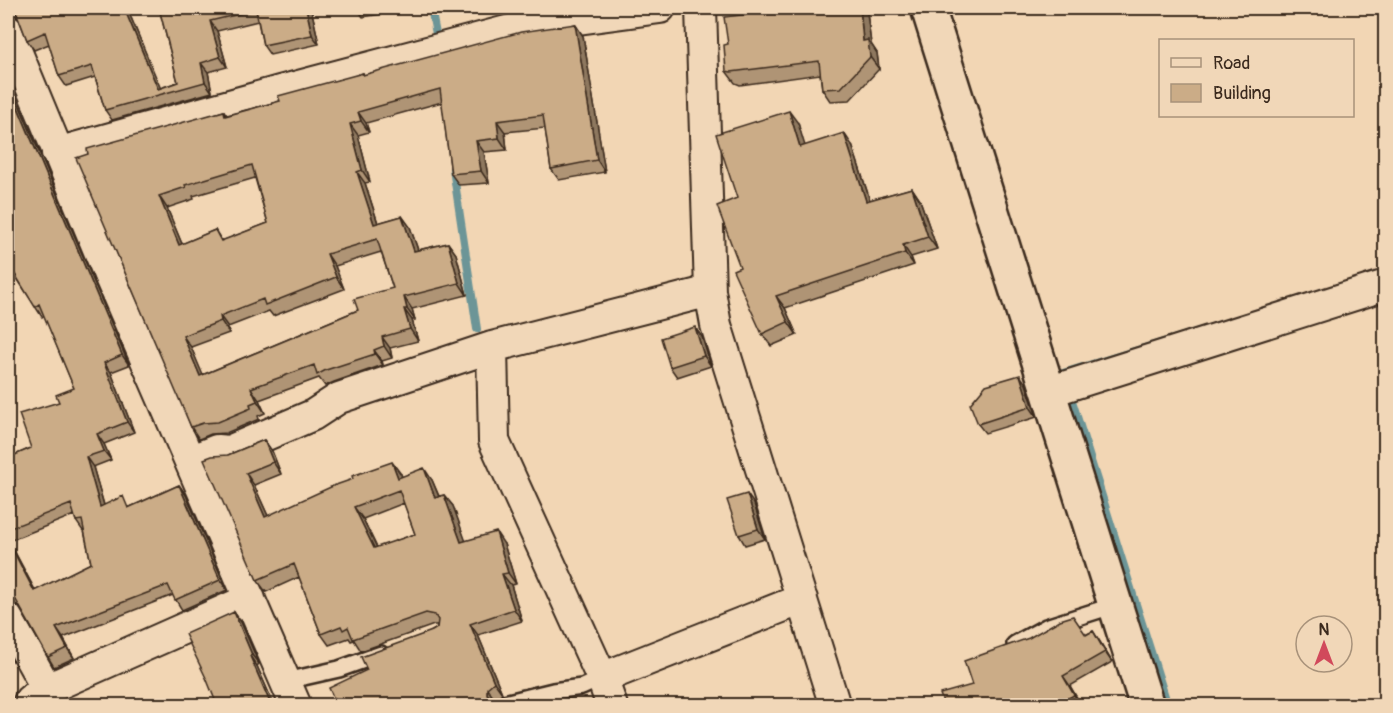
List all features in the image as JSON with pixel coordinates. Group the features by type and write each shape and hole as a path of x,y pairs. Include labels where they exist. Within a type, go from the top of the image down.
{"street":[{"path":"57,153 526,26 660,8"},
{"path":"702,8 710,291 716,325 835,705"},
{"path":"928,8 1147,705"},
{"path":"8,31 57,153 291,693"},
{"path":"1048,392 1386,285"},
{"path":"190,461 218,450 229,452 313,415 339,398 492,347 710,291"},
{"path":"492,347 494,441 602,678 612,705"},
{"path":"8,619 35,698 250,599"},
{"path":"602,678 802,599"}],"lane":[{"path":"1015,644 1046,627 1115,605"},
{"path":"291,693 339,669 393,650"},
{"path":"504,703 553,691 582,687 602,678"}],"water":[{"path":"1385,270 1385,275 1061,374 1059,371"}],"building":[{"path":"11,8 124,8 158,89 178,82 159,8 306,8 312,35 263,45 256,10 210,21 220,57 201,63 205,82 105,110 92,66 59,76 45,32 27,40 17,14"},
{"path":"802,8 860,8 863,41 868,40 870,57 841,88 822,89 819,61 726,71 724,45 728,44 724,17"},
{"path":"575,24 597,160 551,169 543,115 497,121 499,138 476,141 481,171 451,174 440,89 358,112 361,121 350,124 362,170 357,172 374,224 402,216 414,251 448,243 459,283 404,297 407,309 404,309 410,329 382,337 384,346 374,350 375,354 317,375 314,365 251,388 257,401 250,404 251,408 218,422 191,427 76,158 88,154 87,149 224,111 225,116 280,101 278,96 521,32","holes":["252,165 268,223 221,241 215,230 179,245 159,196 186,187 185,185","377,239 393,288 354,299 358,310 200,376 183,336 221,321 220,316 263,299 265,305 336,277 327,254"]},
{"path":"8,84 122,355 104,363 127,422 97,434 104,451 86,457 100,507 123,496 128,508 179,485 220,580 175,600 168,585 56,628 67,648 48,657 16,600 8,594 8,541 34,591 91,563 82,520 76,521 71,504 8,529 8,458 31,448 19,414 59,402 56,395 74,388 39,304 35,307 8,263"},
{"path":"789,111 800,147 844,133 866,201 912,188 928,237 903,245 905,253 776,296 788,322 762,334 733,270 740,267 717,206 737,198 716,134"},
{"path":"695,327 704,356 670,367 661,338"},
{"path":"1020,375 1030,407 978,424 970,404 986,385"},
{"path":"264,440 273,462 246,473 265,517 353,479 352,476 392,462 398,478 424,468 435,498 444,495 461,542 496,532 508,573 502,574 514,609 470,624 494,682 487,688 487,694 493,700 501,700 503,705 337,705 329,688 367,670 361,657 432,631 437,628 438,620 435,615 426,613 353,639 348,627 343,630 341,626 321,634 294,564 257,580 204,459 228,455","holes":["399,490 415,534 374,548 354,507"]},
{"path":"747,494 758,529 739,535 727,500"},
{"path":"234,612 271,705 217,705 185,634"},
{"path":"1073,616 1086,635 1093,631 1105,652 1063,676 1074,695 1056,705 1040,705 1034,696 1019,705 944,705 940,694 972,685 964,661 1029,638 1060,620"}],"waterway":[{"path":"431,8 436,34"},
{"path":"453,169 477,329"},
{"path":"1069,391 1168,706"}]}
